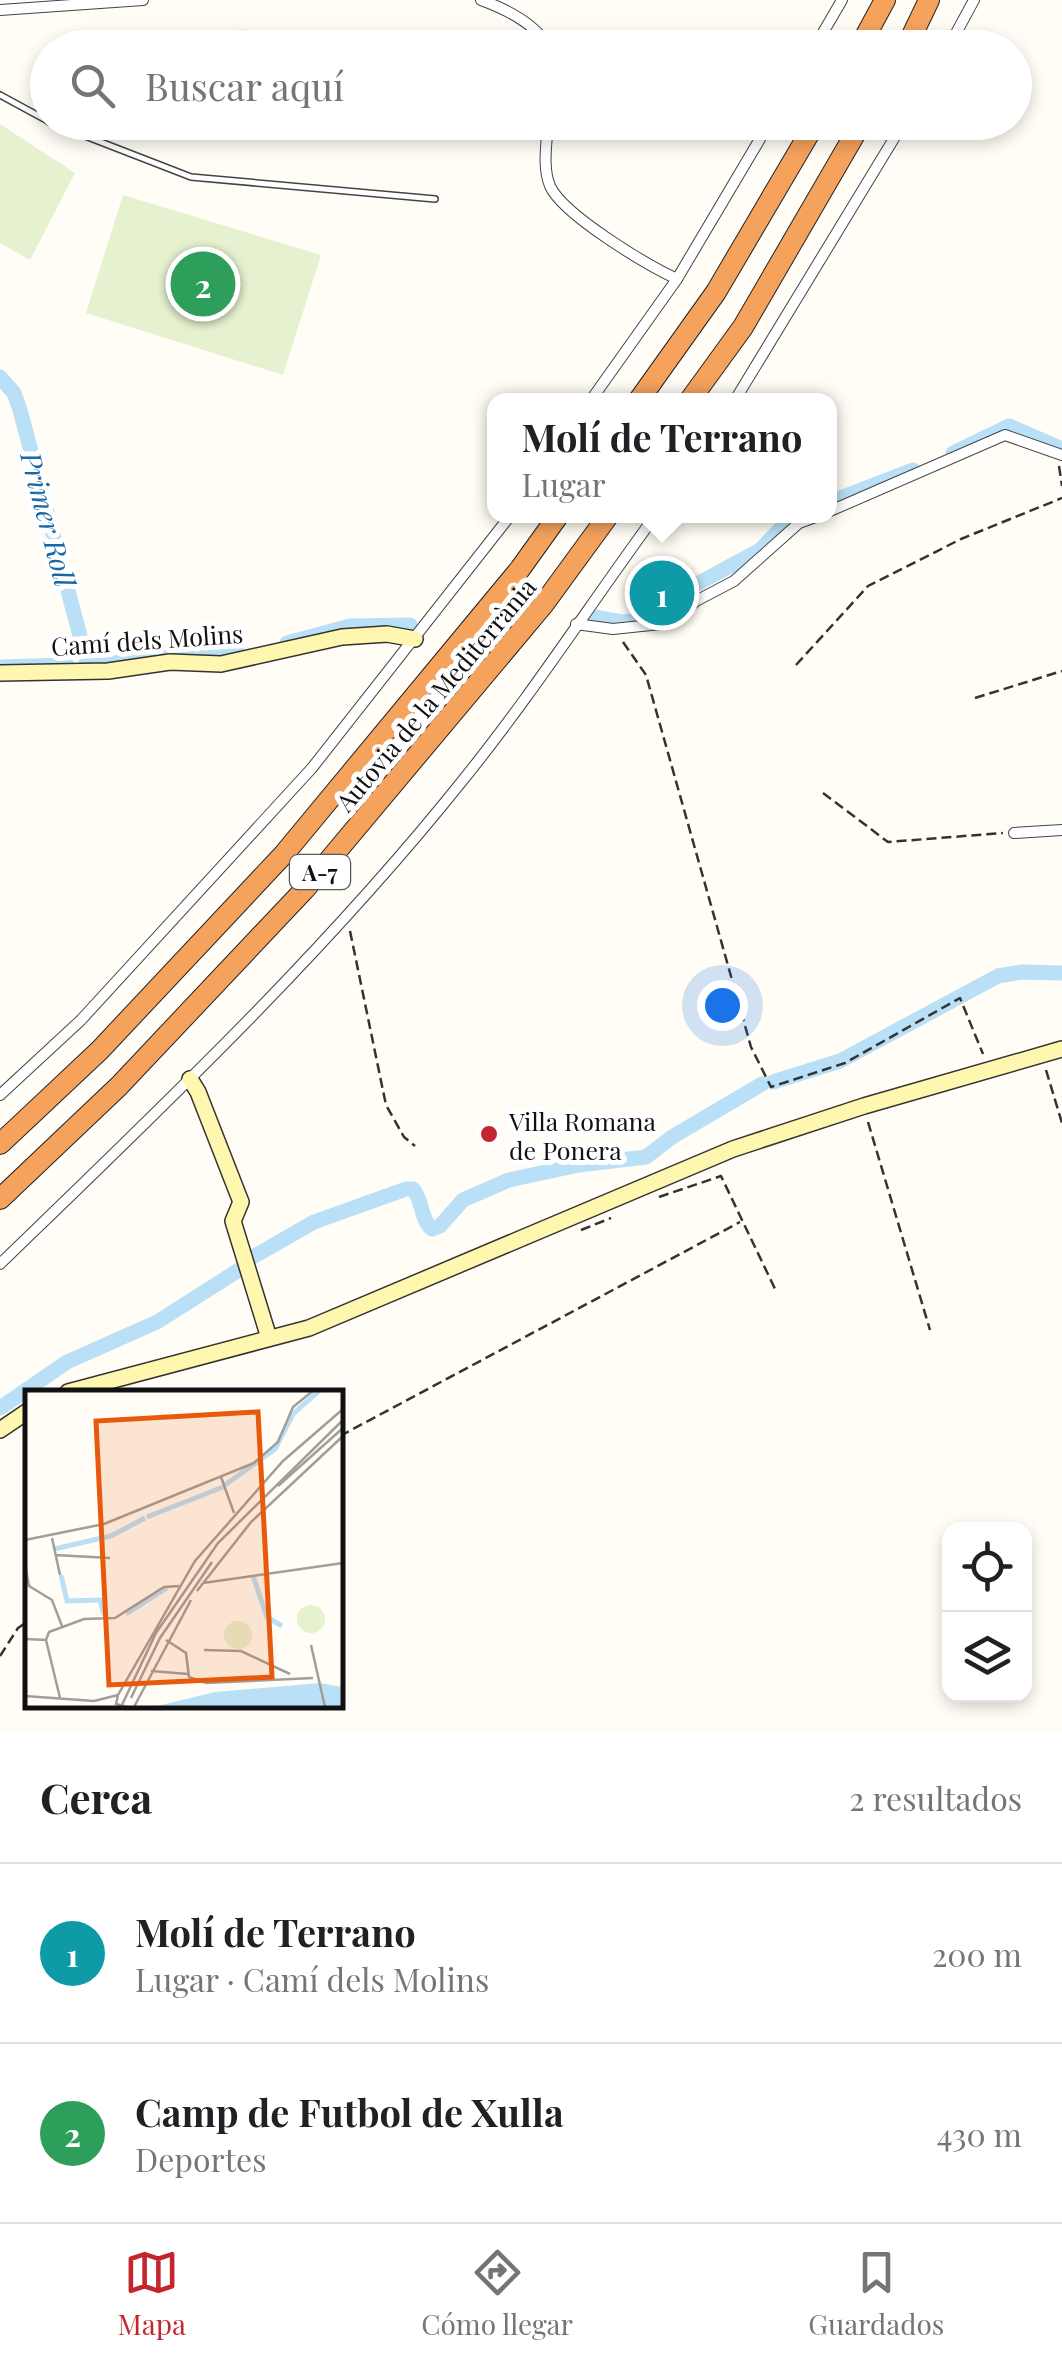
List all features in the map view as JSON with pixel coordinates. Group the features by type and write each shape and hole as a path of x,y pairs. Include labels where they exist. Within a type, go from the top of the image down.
{"highway":[{"path":"869,30 884,0"},
{"path":"915,30 929,0"},
{"path":"644,393 716,292 805,140"},
{"path":"695,393 743,327 852,140"},
{"name":"Autovia de la Mediterrània","path":"0,1144 100,1050 284,854 520,569 553,523"},
{"name":"Autovia de la Mediterrània","path":"0,1199 119,1086 306,889 544,605 603,523"}],"main road":[{"name":"Camí dels Molins","path":"0,674 108,671 170,662 221,664 342,636 386,634 414,638"},
{"path":"75,1390 343,1314 732,1150 864,1106 1062,1049"},
{"path":"190,1080 241,1202 233,1221 269,1338"},
{"path":"0,1430 25,1412"}],"street":[{"path":"0,10 143,0"},
{"path":"481,0 536,30"},
{"path":"824,30 842,0"},
{"path":"958,30 974,0"},
{"path":"547,140 546,170 556,196 640,262 677,279"},
{"path":"596,393 677,279 759,140"},
{"path":"739,393 893,140"},
{"path":"837,507 1006,435 1060,455"},
{"path":"0,1095 81,1020 312,768 504,523"},
{"path":"0,1264 190,1080 346,915 464,780 651,523"},
{"path":"576,624 613,629 670,624 696,601 734,581 801,523"},
{"path":"1014,832 1062,830"}],"lane":[{"path":"0,95 30,112"},
{"path":"95,140 191,177 434,200"}],"path":[{"path":"1060,455 1062,486"},
{"path":"796,664 868,586 962,539 1062,498"},
{"path":"613,629 646,675 750,1047 771,1087 845,1063 960,998 990,1069"},
{"path":"974,698 1062,671"},
{"path":"823,792 888,842 1014,832"},
{"path":"346,915 386,1106 404,1137 415,1146"},
{"path":"1042,1054 1062,1123"},
{"path":"864,1106 930,1330"},
{"path":"647,1200 721,1176 776,1291"},
{"path":"568,1236 616,1215"},
{"path":"342,1435 740,1221"},
{"path":"0,1656 25,1623"}],"green space":[{"path":"0,124 75,173 30,260 0,243"},
{"path":"123,195 321,255 283,375 86,313"}],"building":[{"path":"664,580 675,605 635,618"}],"waterway":[{"name":"Primer Roll","path":"0,377 14,393 20,410 88,666"},
{"path":"953,453 1009,426 1062,449"},
{"path":"837,499 913,470"},
{"path":"594,617 622,622 669,617 695,585 760,550 786,523"},
{"path":"287,643 350,626 410,625"},
{"path":"95,666 176,653 240,655"},
{"path":"0,667 67,665"},
{"path":"773,1082 840,1061 998,976 1062,973"},
{"path":"251,1258 314,1222 406,1189 416,1193 432,1229 440,1226 463,1200 509,1180 579,1165 646,1157 672,1137 762,1084"},
{"path":"26,1390 67,1362 157,1322 239,1270"},
{"path":"0,1408 25,1391"}],"place":[{"name":"Camp de Futbol de Xulla","path":"203,284"},
{"name":"Molí de Terrano","path":"662,593"},
{"name":"Villa Romana de Ponera","path":"489,1134"}]}
